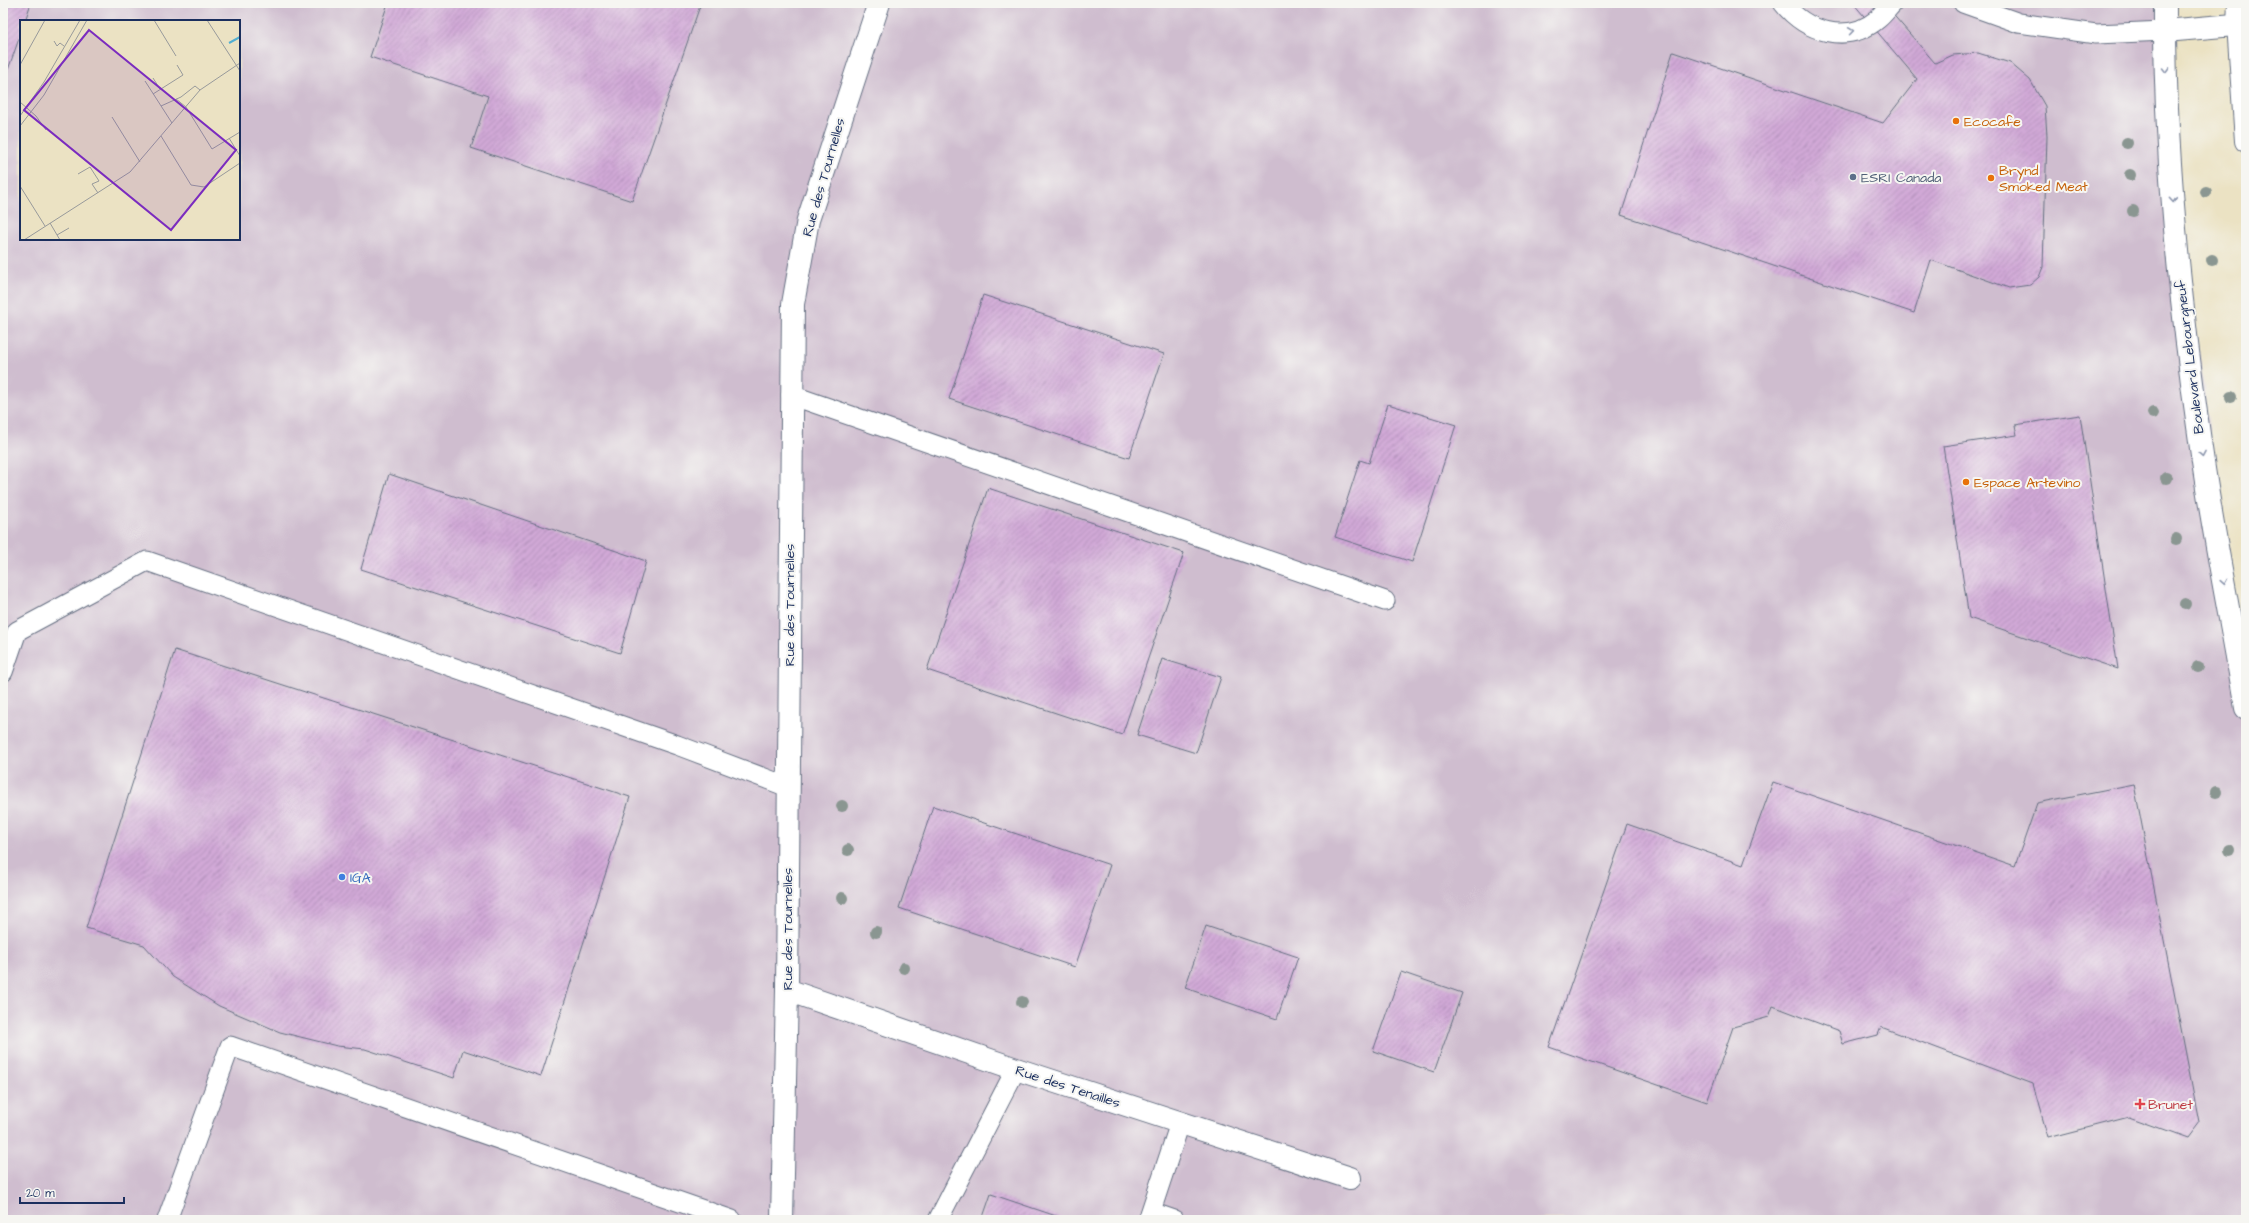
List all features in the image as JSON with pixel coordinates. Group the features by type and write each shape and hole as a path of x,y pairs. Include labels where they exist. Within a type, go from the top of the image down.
{"street":[{"name":"Rue des Tournelles","path":"782,1220 787,990 791,395 793,304 808,220 879,3"},
{"name":"Boulevard Lebourgneuf","path":"2165,3 2166,104 2180,289 2200,442 2246,708"},
{"path":"2165,31 2241,17 2246,141"},
{"name":"Rue des Tenailles","path":"787,990 1016,1069 1350,1178"}],"lane":[{"path":"1783,3 1794,16 1813,28 1835,33 1858,30 1878,19 1893,3"},
{"path":"1963,3 2019,23 2096,34 2165,31"},
{"path":"791,395 1385,601"},
{"path":"3,672 17,631 146,561 677,745 788,787"},
{"path":"167,1220 230,1046 732,1220"},
{"path":"938,1220 1016,1069"},
{"path":"1174,1220 1149,1216 1180,1123"}],"shaded area":[{"path":"3,3 2163,3 2166,104 2246,708 2246,1220 3,1220"}],"building":[{"path":"3,3 31,3 25,20 20,20 20,36 3,84"},
{"path":"388,3 701,3 632,201 471,148 488,96 370,57"},
{"path":"1853,3 1883,3 1935,63 1953,55 1978,53 2010,63 2030,80 2045,106 2047,136 2043,267 2039,277 2030,285 2009,288 1931,260 1914,313 1621,215 1673,52 1883,123 1917,79"},
{"path":"983,295 1164,354 1129,458 949,399"},
{"path":"1388,404 1456,425 1412,562 1335,537 1360,460 1369,463"},
{"path":"2080,415 2118,669 1969,618 1943,446 2017,435 2015,425"},
{"path":"389,474 646,561 620,653 361,569"},
{"path":"988,488 1184,553 1122,735 927,670"},
{"path":"175,650 630,797 541,1076 463,1050 454,1078 365,1049 337,1046 280,1032 219,1006 173,977 144,945 86,928"},
{"path":"1162,659 1221,677 1196,753 1137,735"},
{"path":"1773,782 2015,866 2037,803 2134,784 2199,1122 2187,1138 2129,1117 2048,1138 2033,1084 1881,1027 1878,1035 1843,1044 1839,1031 1773,1006 1769,1017 1733,1027 1707,1102 1549,1047 1627,824 1743,865"},
{"path":"933,806 1110,865 1075,967 899,908"},
{"path":"1206,926 1298,957 1277,1019 1185,988"},
{"path":"1401,972 1462,993 1434,1072 1373,1051"},
{"path":"991,1194 1068,1220 982,1220"}],"place":[{"name":"Ecocafe","path":"1956,121"},
{"name":"ESRI Canada","path":"1853,177"},
{"name":"Brynd Smoked Meat","path":"1991,178"},
{"name":"Espace Artevino","path":"1966,482"},
{"name":"IGA","path":"342,877"},
{"name":"Brunet","path":"2140,1104"}]}
